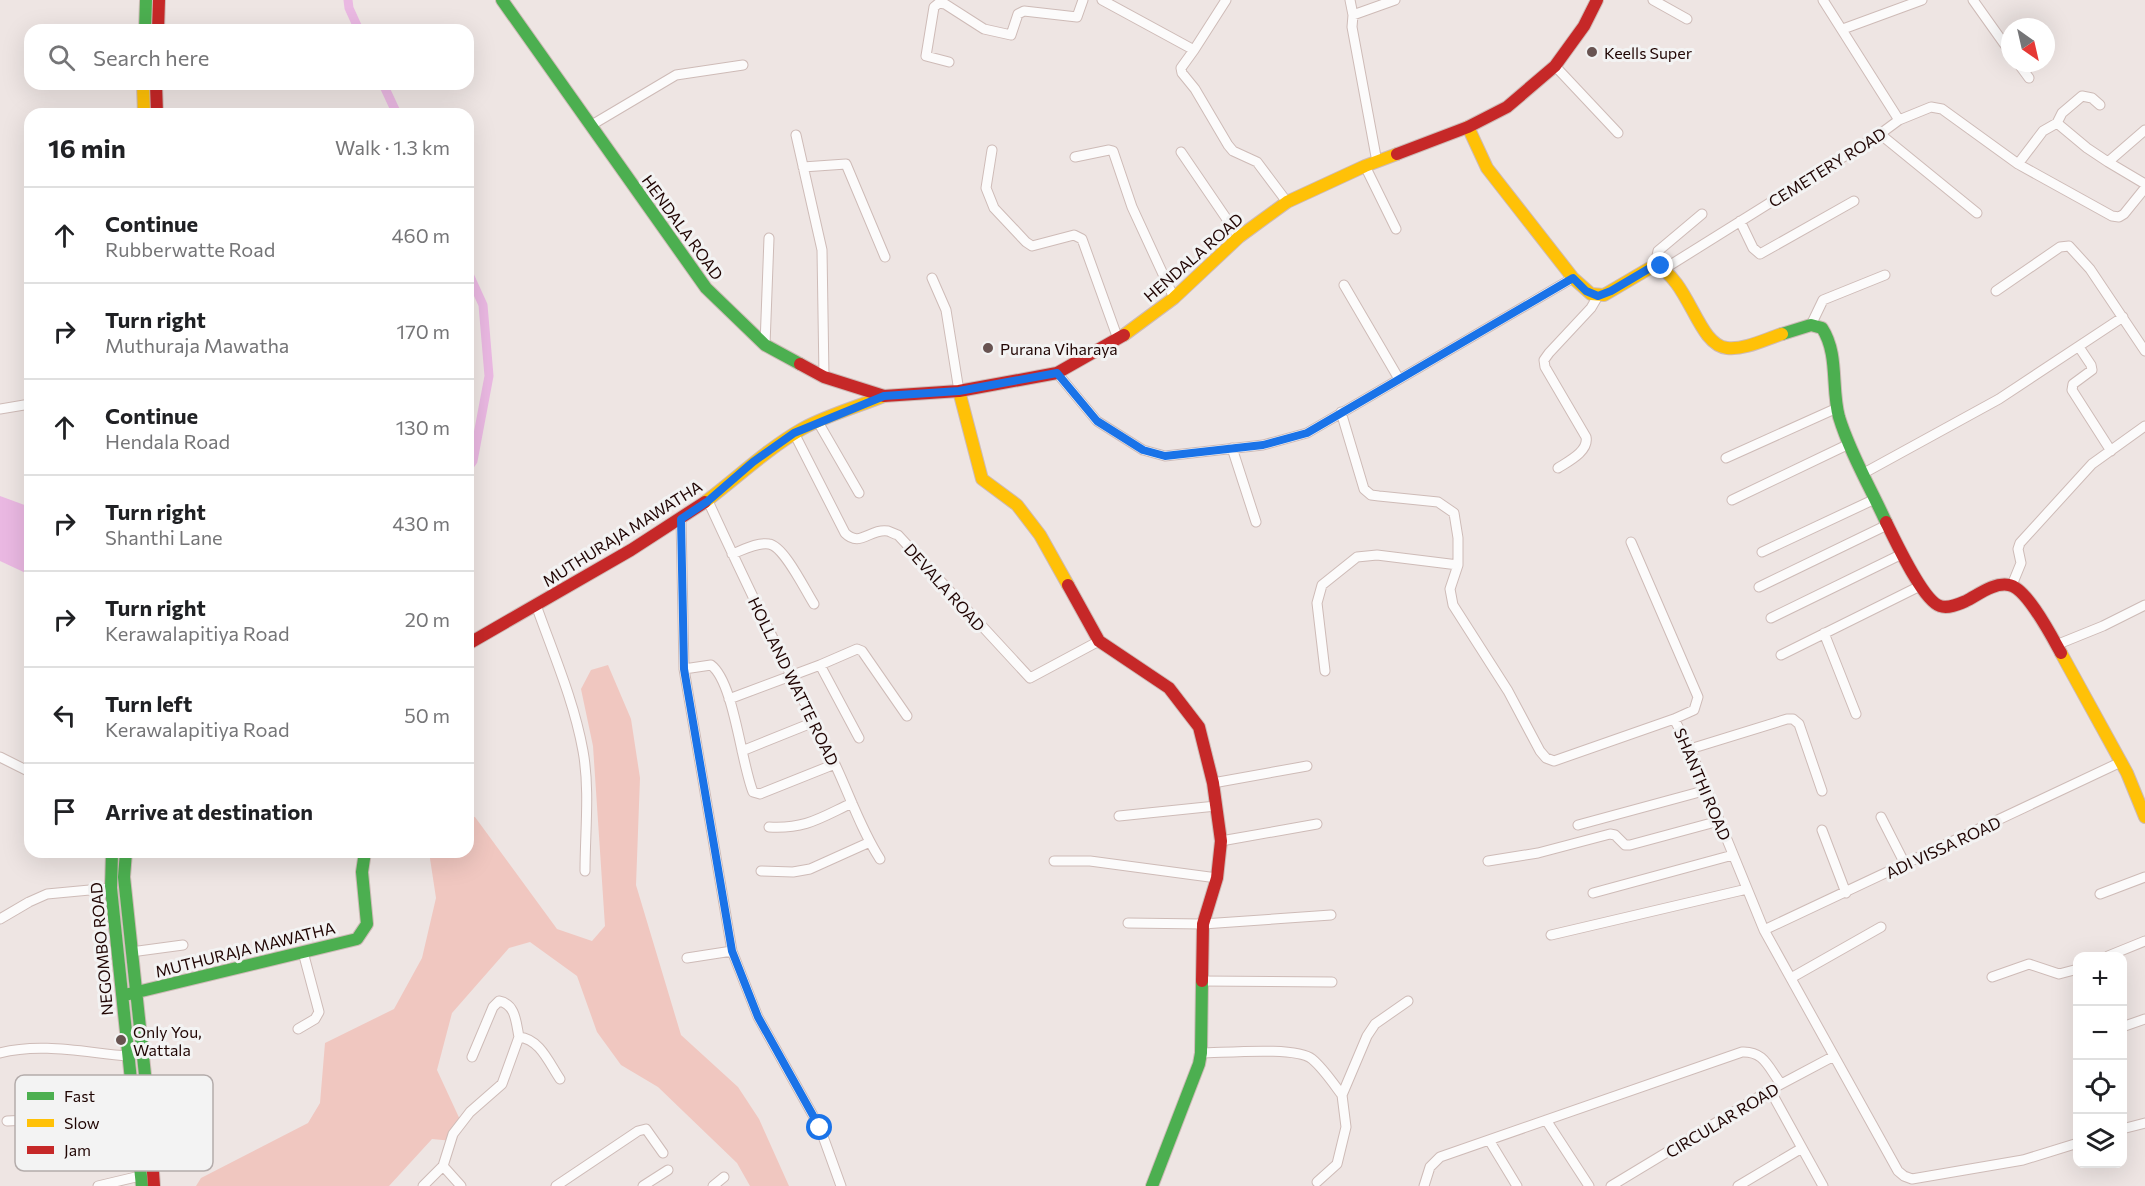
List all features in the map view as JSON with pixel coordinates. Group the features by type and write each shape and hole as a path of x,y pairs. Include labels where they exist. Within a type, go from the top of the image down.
{"main road":[{"path":"145,24 146,0"},
{"path":"158,24 159,0"},
{"name":"HENDALA ROAD","path":"502,0 706,288 765,345 824,377 884,396 959,391 1057,373 1118,339 1174,298 1239,237 1287,202 1371,164 1468,127 1507,107 1555,66 1584,27 1597,0"},
{"path":"144,90 144,108"},
{"path":"156,90 157,108"},
{"path":"1468,127 1487,168 1573,278 1586,291 1598,296 1660,267 1673,277 1709,337 1720,346 1735,348 1745,346 1811,325 1822,328 1829,342 1837,408 1849,444 1887,525 1920,585 1935,605 1949,607 1999,585 2012,585 2026,599 2056,645 2121,762 2140,800 2145,817"},
{"path":"959,391 982,479 1017,505 1040,535 1100,641 1169,688 1193,717 1199,727 1213,783 1221,841 1217,878 1203,924 1201,1053 1199,1064 1152,1186"},
{"name":"MUTHURAJA MAWATHA","path":"474,641 681,519 708,501 753,462 794,433 884,396"},
{"name":"NEGOMBO ROAD","path":"112,858 111,888 130,1075"},
{"name":"NEGOMBO ROAD","path":"126,858 124,877 145,1075"},
{"name":"MUTHURAJA MAWATHA","path":"122,995 357,939 367,924 362,872 364,858"},
{"name":"NEGOMBO ROAD","path":"153,1171 154,1186"}],"street":[{"path":"949,62 926,56 934,6 939,3 945,4 984,30 1011,35 1018,14 1024,11 1077,17 1083,0"},
{"path":"1102,0 1194,50"},
{"path":"1226,0 1181,68 1182,73 1196,89 1228,145 1233,151 1257,162 1287,202"},
{"path":"1350,0 1371,164 1396,229"},
{"path":"1353,15 1395,0"},
{"path":"1653,0 1687,19"},
{"name":"CEMETERY ROAD","path":"1660,267 1740,221 1899,120 1823,0"},
{"path":"1843,29 1922,0"},
{"path":"1973,0 2001,39"},
{"path":"590,126 676,75 743,65"},
{"path":"1555,66 1618,134"},
{"path":"2025,72 2029,78"},
{"path":"2018,164 2043,131 2057,123 2062,113 2082,96 2092,98 2100,105"},
{"path":"1899,120 1931,107 1942,109 2018,164 2112,216 2119,217 2124,214 2145,186 2108,162 2057,123"},
{"path":"2108,162 2145,130"},
{"path":"1880,134 1977,213"},
{"path":"796,135 822,250 824,377"},
{"path":"992,150 986,188 994,208 1032,246 1074,235 1082,239 1118,339"},
{"path":"1075,157 1113,151 1132,207 1174,298"},
{"path":"1181,152 1239,237"},
{"path":"803,167 846,164 885,257"},
{"path":"1740,221 1753,248 1760,254 1854,201"},
{"path":"1660,267 1658,251 1702,214"},
{"path":"765,345 769,238"},
{"path":"1996,291 2060,247 2069,246 2090,269 2145,351"},
{"path":"1811,325 1823,300 1885,275"},
{"path":"932,278 946,310 959,391"},
{"path":"1057,373 1097,421 1143,450 1165,456 1263,445 1307,433 1573,278"},
{"path":"1344,285 1399,379"},
{"path":"1558,468 1584,449 1587,443 1586,437 1545,367 1544,360 1591,308 1598,296"},
{"path":"1864,473 1999,399 2123,317"},
{"path":"2079,347 2092,370 2073,384 2072,390 2111,451"},
{"path":"0,409 24,405"},
{"path":"1726,458 1837,408"},
{"name":"SHANTHI ROAD","path":"1341,412 1364,489 1371,495 1438,502 1454,513 1458,538 1458,565 1450,589 1453,605 1508,691 1546,758 1554,761 1674,719 1690,749 1764,930 1898,1171 1911,1179 2023,1160 2073,1145"},
{"path":"818,422 859,493"},
{"path":"2012,585 2020,563 2020,543 2092,464 2145,426"},
{"name":"DEVALA ROAD","path":"794,433 844,533 856,540 879,532 888,531 898,535 1030,678 1100,641"},
{"path":"1732,500 1849,444"},
{"path":"1232,448 1256,522"},
{"path":"1762,552 1875,499"},
{"name":"HOLLAND WATTE ROAD","path":"708,501 790,676 880,859"},
{"path":"681,519 684,669 732,951 758,1017 820,1128 841,1186"},
{"path":"1759,587 1887,525"},
{"path":"1631,542 1698,697 1694,710 1674,719"},
{"path":"732,554 758,544 768,543 775,546 783,553 814,604"},
{"path":"1772,618 1902,554"},
{"path":"1325,671 1317,603 1319,592 1322,585 1357,557 1377,555 1458,565"},
{"path":"1781,655 1920,585"},
{"path":"2056,645 2103,626 2145,605"},
{"path":"536,606 575,718 583,752 586,784 585,871"},
{"path":"1824,633 1856,714"},
{"path":"729,699 857,649 862,651 907,716"},
{"path":"684,669 711,665 718,671 729,699 753,792 760,794 835,764"},
{"path":"820,665 859,738"},
{"path":"1690,749 1793,719 1798,724 1822,791"},
{"path":"742,750 814,722"},
{"path":"0,757 24,769"},
{"name":"ADI VISSA ROAD","path":"1764,930 2121,762"},
{"path":"1213,783 1307,766"},
{"path":"1578,825 1707,790"},
{"path":"769,827 796,827 852,803"},
{"path":"1119,816 1216,806"},
{"path":"1881,817 1905,864"},
{"path":"1488,861 1538,853 1610,834 1615,835 1625,845 1630,845 1719,821"},
{"path":"1221,841 1317,824"},
{"path":"1822,830 1846,892"},
{"path":"761,871 793,872 810,869 870,842"},
{"path":"1593,893 1733,855"},
{"path":"1054,861 1090,861 1217,878"},
{"path":"2100,894 2145,878"},
{"path":"0,919 47,894 111,888"},
{"path":"1551,935 1747,889"},
{"path":"1128,923 1203,924 1331,915"},
{"path":"1791,978 1881,927"},
{"path":"2120,952 2145,941"},
{"path":"131,952 183,945"},
{"path":"687,958 732,951"},
{"path":"298,1029 315,1019 319,1012 303,952"},
{"path":"1992,977 2029,964 2059,974 2073,971"},
{"path":"1201,981 1332,982"},
{"path":"423,1186 443,1166 453,1134 470,1112 502,1084 519,1037 512,1008 506,1003 499,1001 493,1007 472,1057"},
{"path":"1317,1182 1337,1164 1346,1127 1342,1095 1367,1036 1375,1024 1408,1001"},
{"path":"2127,1025 2145,1019"},
{"path":"519,1037 528,1038 536,1044 560,1079"},
{"path":"0,1053 21,1049 48,1049 128,1056"},
{"path":"1201,1053 1263,1051 1301,1053 1311,1058 1342,1095"},
{"path":"1424,1186 1430,1167 1440,1157 1742,1052 1759,1054 1781,1084"},
{"name":"CIRCULAR ROAD","path":"1611,1186 1770,1090 1834,1056"},
{"path":"1770,1090 1823,1186"},
{"path":"1546,1120 1589,1186"},
{"path":"7,1121 15,1121"},
{"path":"2127,1128 2145,1123"},
{"path":"556,1186 638,1131 646,1129 663,1153"},
{"path":"1489,1140 1517,1186"},
{"path":"1738,1186 1802,1148"},
{"path":"443,1166 460,1186"},
{"path":"643,1186 668,1170"},
{"path":"713,1186 724,1177"},
{"path":"98,1186 141,1181"}],"shaded area":[{"path":"0,496 24,505 24,572 0,561"},
{"path":"608,665 631,719 640,778 636,885 681,1035 738,1087 759,1119 789,1186 750,1186 737,1163 658,1087 621,1065 597,1032 577,976 530,942 509,948 452,1013 437,1070 462,1124 453,1141 432,1139 389,1186 196,1186 201,1178 308,1123 320,1103 325,1043 394,1009 422,958 436,898 430,858 474,858 474,817 557,929 592,941 605,926 593,746 581,689 591,670"}],"waterway":[{"path":"348,0 356,24"},
{"path":"386,90 394,108"},
{"path":"474,285 483,305 489,376 474,456"}],"traffic: fast":[{"path":"145,24 146,0"},
{"path":"502,0 706,288 765,345 800,364"},
{"path":"1782,334 1811,325 1822,328 1831,349 1839,417 1886,522"},
{"path":"112,858 111,888 130,1075"},
{"path":"126,858 124,877 145,1075"},
{"path":"129,994 357,939 367,924 362,872 364,858"},
{"path":"1152,1186 1199,1064 1202,981"},
{"path":"140,1171 142,1186"}],"traffic: slow":[{"path":"143,90 144,108"},
{"path":"1468,127 1487,168 1573,278 1591,294 1604,295 1655,265 1677,284 1700,324 1717,344 1727,348 1741,347 1782,334"},
{"path":"1124,335 1174,298 1239,237 1287,202 1397,154"},
{"path":"959,391 982,479 1017,505 1040,535 1068,585"},
{"path":"705,502 764,455 802,429 884,396"},
{"path":"2061,653 2127,773 2145,817"}],"traffic: jam":[{"path":"158,24 159,0"},
{"path":"1397,154 1468,127 1507,107 1555,66 1584,26 1597,0"},
{"path":"156,90 157,108"},
{"path":"800,364 824,377 884,396 959,391 1057,373 1124,335"},
{"path":"474,641 631,550 705,502"},
{"path":"1886,522 1910,569 1933,602 1943,607 1950,607 1992,587 2009,585 2016,588 2031,604 2061,653"},
{"path":"1068,585 1099,641 1169,688 1199,727 1213,783 1221,841 1217,878 1203,924 1202,981"},
{"path":"153,1171 154,1186"}],"place":[{"name":"Keells Super","path":"1592,52"},
{"name":"Purana Viharaya","path":"988,348"},
{"name":"Only You, Wattala","path":"121,1040"}],"route":[{"path":"820,1128 758,1017 732,951 684,669 681,519 708,501 753,462 794,433 884,396 959,391 1057,373 1097,421 1143,450 1165,456 1263,445 1307,433 1573,278 1586,291 1598,296 1611,291 1638,273 1655,265 1661,266"}]}
